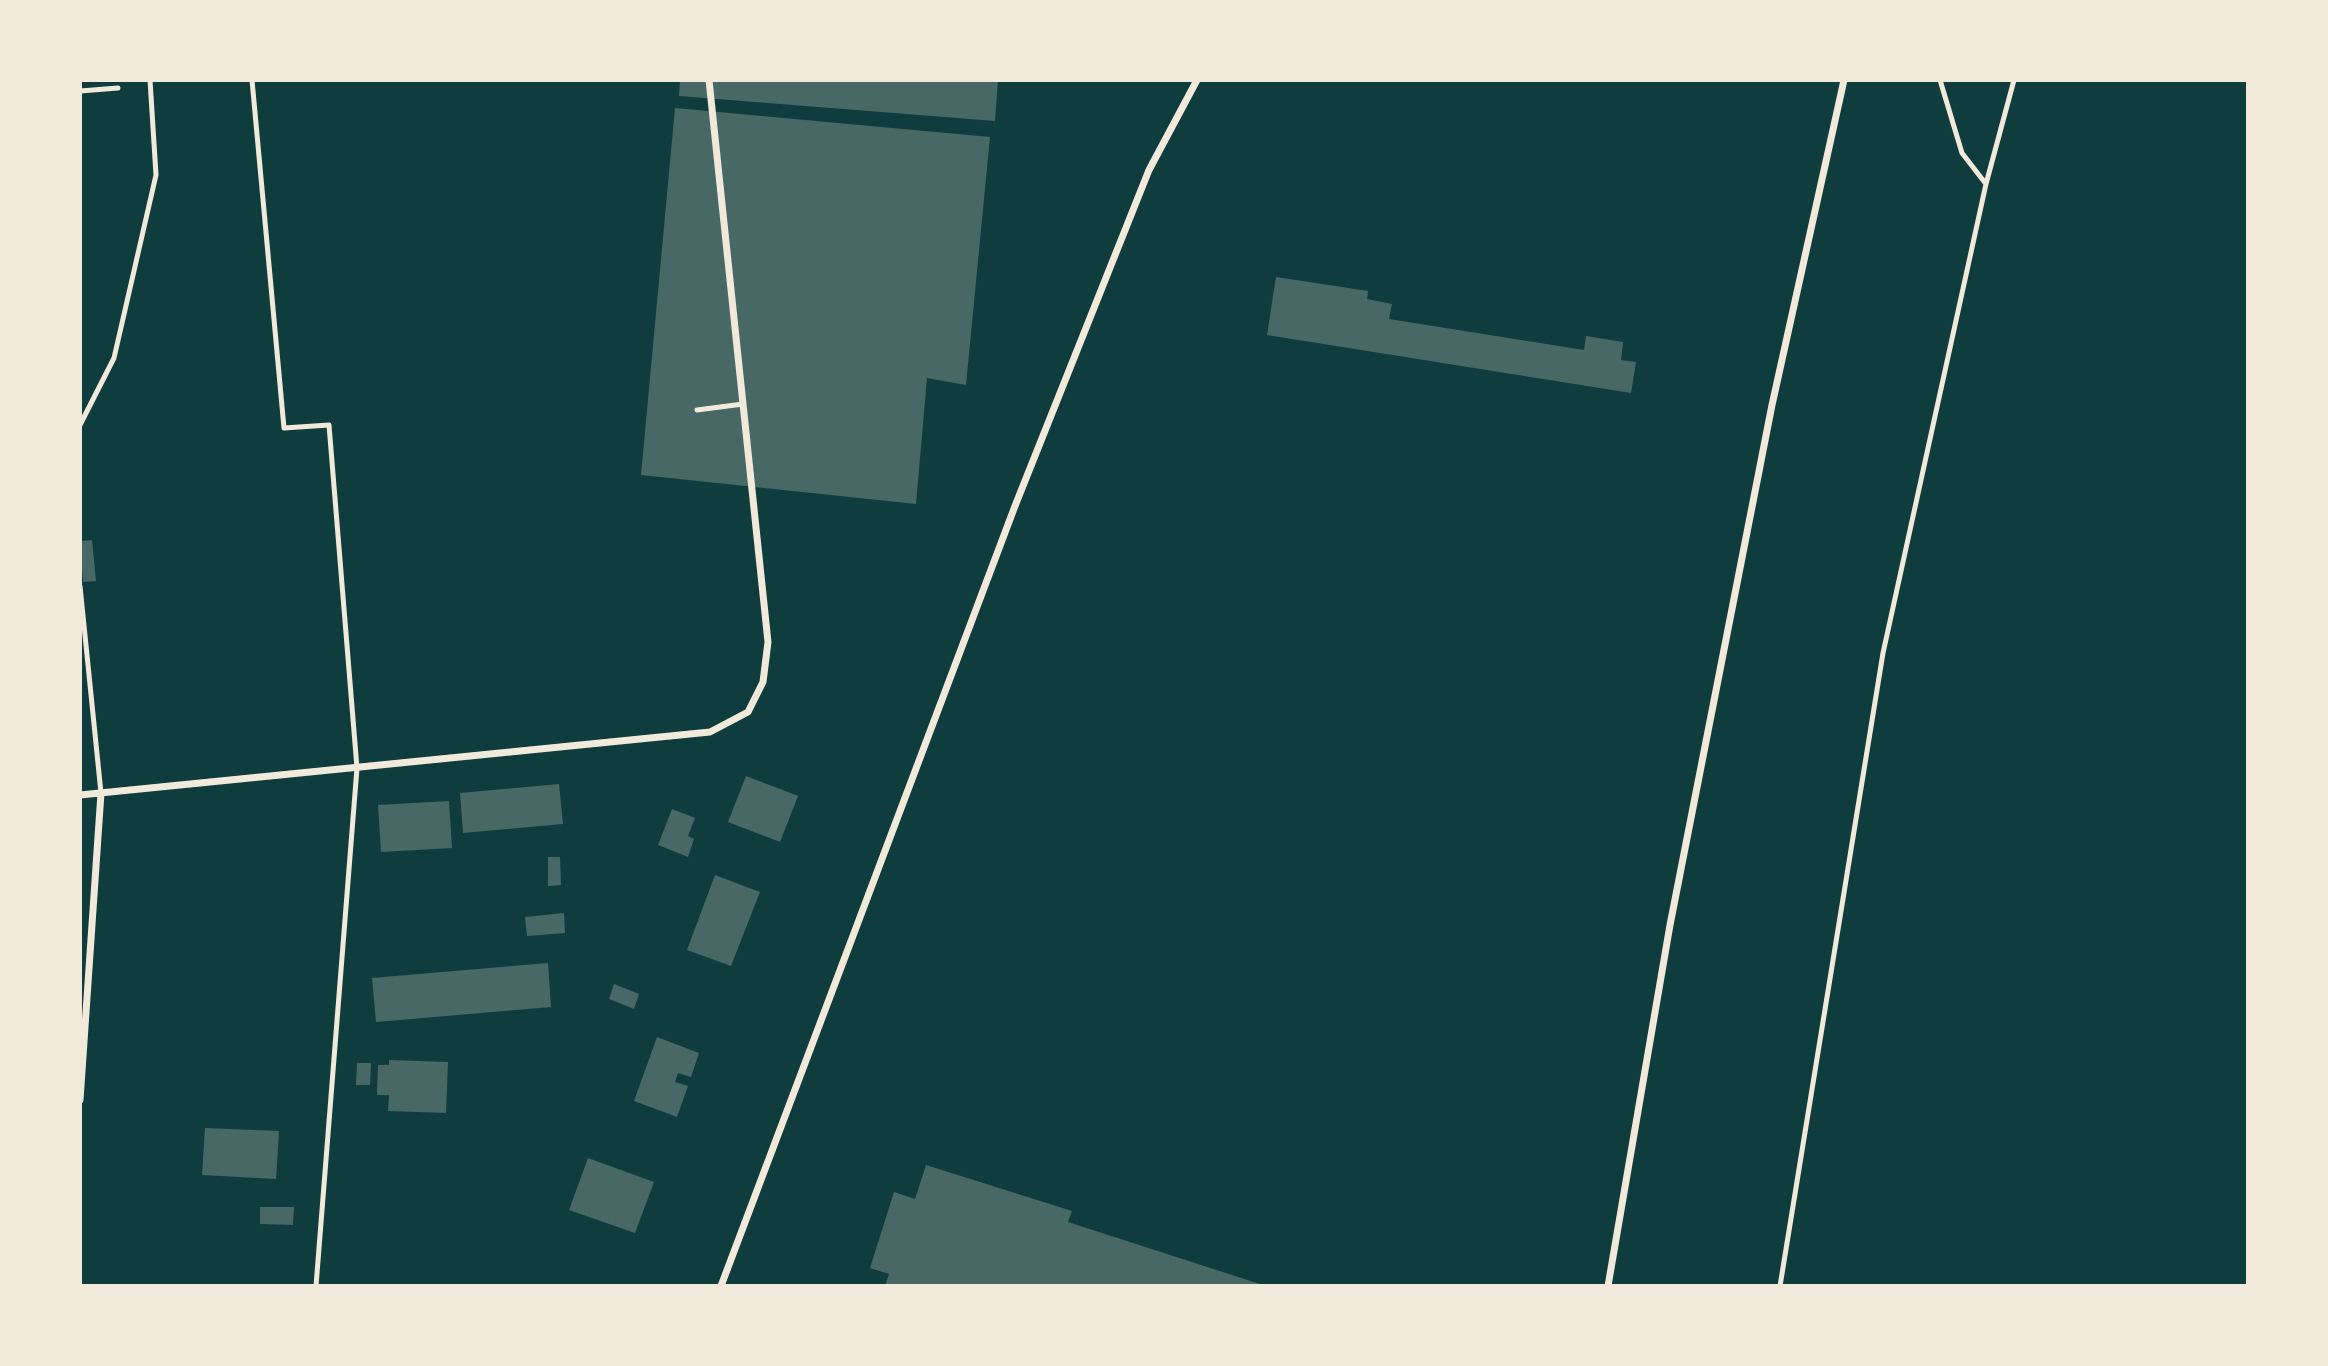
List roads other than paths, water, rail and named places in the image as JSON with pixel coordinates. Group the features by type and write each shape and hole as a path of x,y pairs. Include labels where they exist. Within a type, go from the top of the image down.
{"street":[{"path":"80,795 710,732 748,712 764,682 768,642 709,80"},
{"path":"721,1286 1020,493 1149,170 1197,80"},
{"path":"1608,1286 1673,911 1775,391 1844,80"},
{"path":"80,1100 101,793"}],"lane":[{"path":"80,425 114,358 156,175 150,80"},
{"path":"252,80 284,428 329,425 357,768 316,1286"},
{"path":"1940,80 1962,153 1986,184"},
{"path":"1780,1286 1883,653 1986,184 2014,80"},
{"path":"80,91 118,88"},
{"path":"697,410 743,404"},
{"path":"80,586 101,793"}]}
